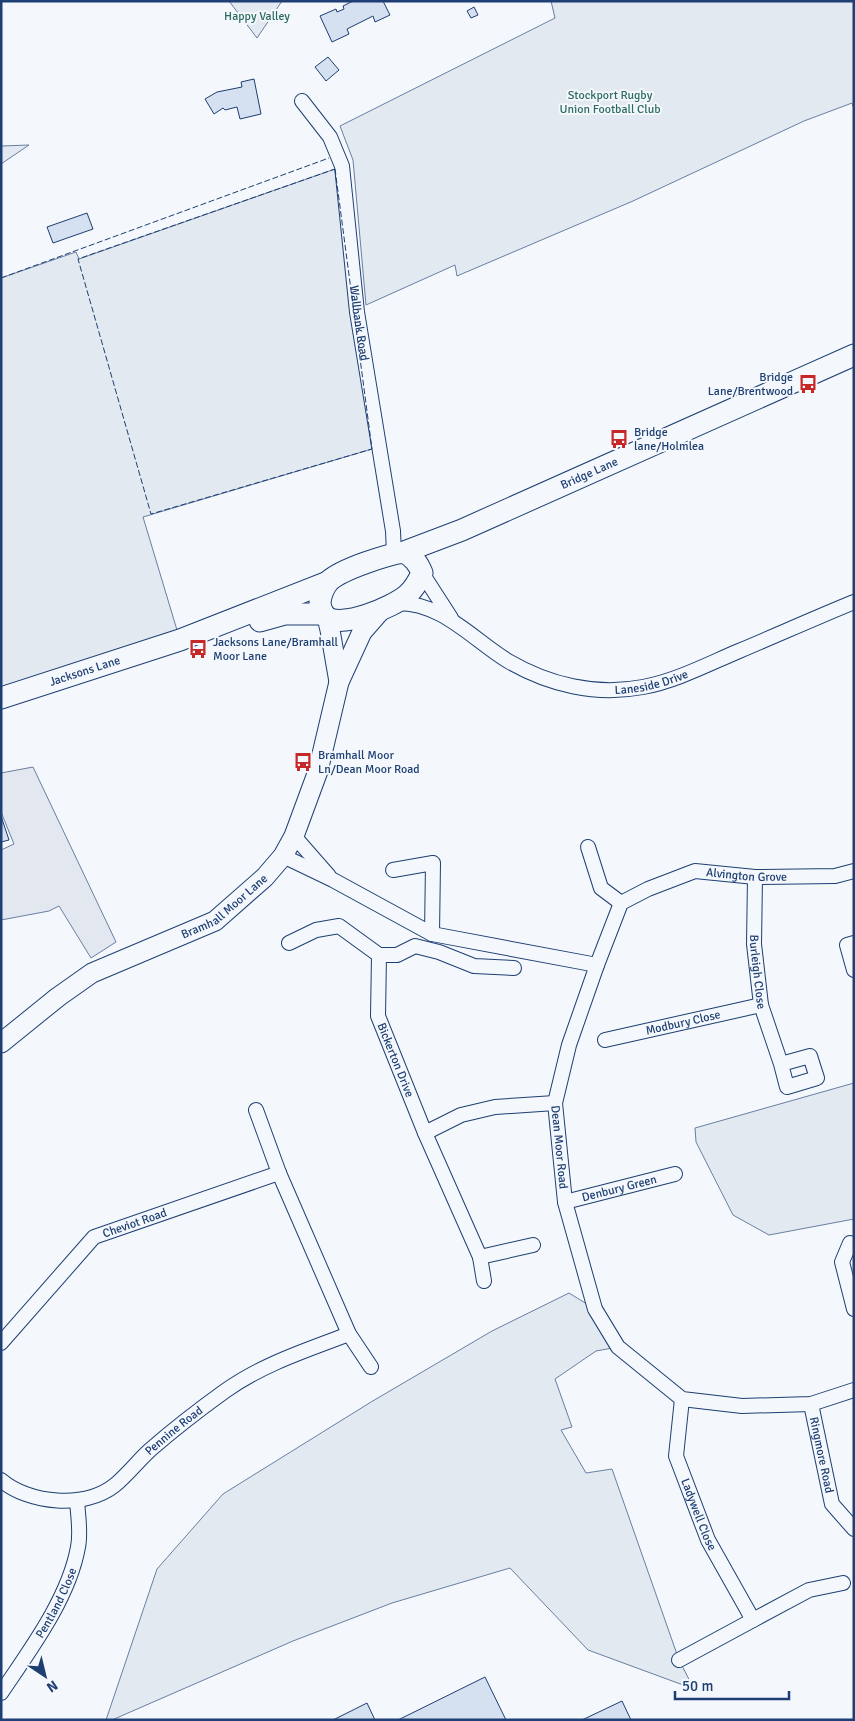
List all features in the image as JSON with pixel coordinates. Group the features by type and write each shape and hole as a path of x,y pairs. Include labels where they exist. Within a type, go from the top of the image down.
{"main road":[{"name":"Bridge Lane","path":"328,582 340,574 462,530 854,355"},
{"name":"Bridge Lane","path":"388,606 412,591 417,585 421,571 462,530"},
{"path":"399,553 413,557 421,571"},
{"path":"325,615 320,605 321,594 328,582"},
{"name":"Jacksons Lane","path":"1,698 167,644 328,582"},
{"name":"Jacksons Lane","path":"167,644 285,614 325,615 338,620 355,620 388,606"}],"street":[{"name":"Wallbank Road","path":"302,101 330,137 342,166 357,312 393,531 399,553"},
{"name":"Laneside Drive","path":"421,571 451,619"},
{"name":"Laneside Drive","path":"388,606 411,603 451,619 508,661 542,679 570,687 604,690 643,687 679,676 854,602"},
{"name":"Bramhall Moor Lane","path":"1,1043 58,997 92,973 215,920 259,882 283,856 294,836 318,771 339,682 362,632 388,606"},
{"name":"Bramhall Moor Lane","path":"325,615 330,630 339,682"},
{"path":"294,836 333,880"},
{"path":"283,856 333,880 432,934 597,966 621,903 601,888 588,847"},
{"path":"393,870 433,863 432,934"},
{"name":"Alvington Grove","path":"621,903 648,888 695,871 755,877 835,876 854,871"},
{"name":"Burleigh Close","path":"755,877 754,944 761,1005 781,1064"},
{"path":"289,943 316,930 339,926 379,955 397,955 415,946 439,952 474,966 514,968"},
{"path":"854,943 847,945 854,970"},
{"name":"Bickerton Drive","path":"379,955 378,1016 425,1133 480,1257 484,1281"},
{"name":"Dean Moor Road","path":"597,966 569,1044 555,1103 565,1202 595,1309 618,1347 682,1399"},
{"name":"Modbury Close","path":"605,1040 761,1005"},
{"path":"425,1133 461,1115 495,1107 555,1103"},
{"path":"256,1110 279,1173 350,1334 371,1367"},
{"name":"Cheviot Road","path":"1,1343 94,1237 279,1173"},
{"name":"Denbury Green","path":"565,1202 674,1174"},
{"path":"850,1243 842,1262 854,1310"},
{"path":"480,1257 533,1245"},
{"name":"Pennine Road","path":"1,1480 24,1495 48,1500 77,1501 92,1496 114,1486 150,1450 226,1390 267,1365 350,1334"},
{"path":"682,1399 742,1406 811,1404 854,1390"},
{"name":"Ladywell Close","path":"682,1399 676,1456 708,1540 753,1620"},
{"name":"Ringmore Road","path":"811,1404 832,1504 854,1529"},
{"name":"Pentland Close","path":"1,1693 38,1639 67,1584 79,1546 77,1501"},
{"path":"679,1660 809,1590 843,1584"}],"green space":[{"name":"Happy Valley","path":"229,1 282,1 257,38"},
{"name":"Stockport Rugby Union Football Club","path":"551,1 854,1 854,109 852,103 804,121 633,201 457,276 455,265 366,305 353,160 340,126 555,18"},
{"path":"29,145 1,164 1,146"},
{"path":"335,169 372,449 143,517 180,640 1,698 1,278 76,252 79,259"},
{"path":"854,1083 854,1219 769,1235 733,1215 696,1142 695,1128"},
{"path":"569,1293 595,1309 618,1347 596,1351 555,1379 572,1427 561,1430 586,1473 612,1469 679,1660 694,1689 588,1650 510,1568 392,1603 293,1641 112,1720 106,1720 157,1569 223,1494 371,1402 492,1331"}],"shaded area":[{"path":"33,767 116,942 91,958 59,906 49,911 1,920 1,850 14,844 1,812 1,773"}],"building":[{"path":"353,1 383,1 390,15 375,22 373,16 347,29 349,34 332,42 320,16 336,9 337,12 344,9 343,6"},
{"path":"474,7 478,15 471,18 467,11"},
{"path":"328,57 339,70 326,81 315,67"},
{"path":"254,79 261,114 240,119 237,107 225,110 223,108 214,114 205,99 217,92 242,87 241,82"},
{"path":"87,213 93,229 53,243 47,227"},
{"path":"1,816 9,840 1,842"},
{"path":"485,1677 506,1720 398,1720"},
{"path":"622,1701 631,1720 582,1720"},
{"path":"367,1703 375,1720 333,1720"}],"fence":[{"path":"1,278 329,158"},
{"path":"335,169 372,449 151,514 78,259 335,169"}],"place":[{"name":"Bridge Lane/Brentwood","path":"808,384"},
{"name":"Bridge lane/Holmlea","path":"619,439"},
{"name":"Jacksons Lane/Bramhall Moor Lane","path":"198,649"},
{"name":"Bramhall Moor Ln/Dean Moor Road","path":"303,762"}]}
